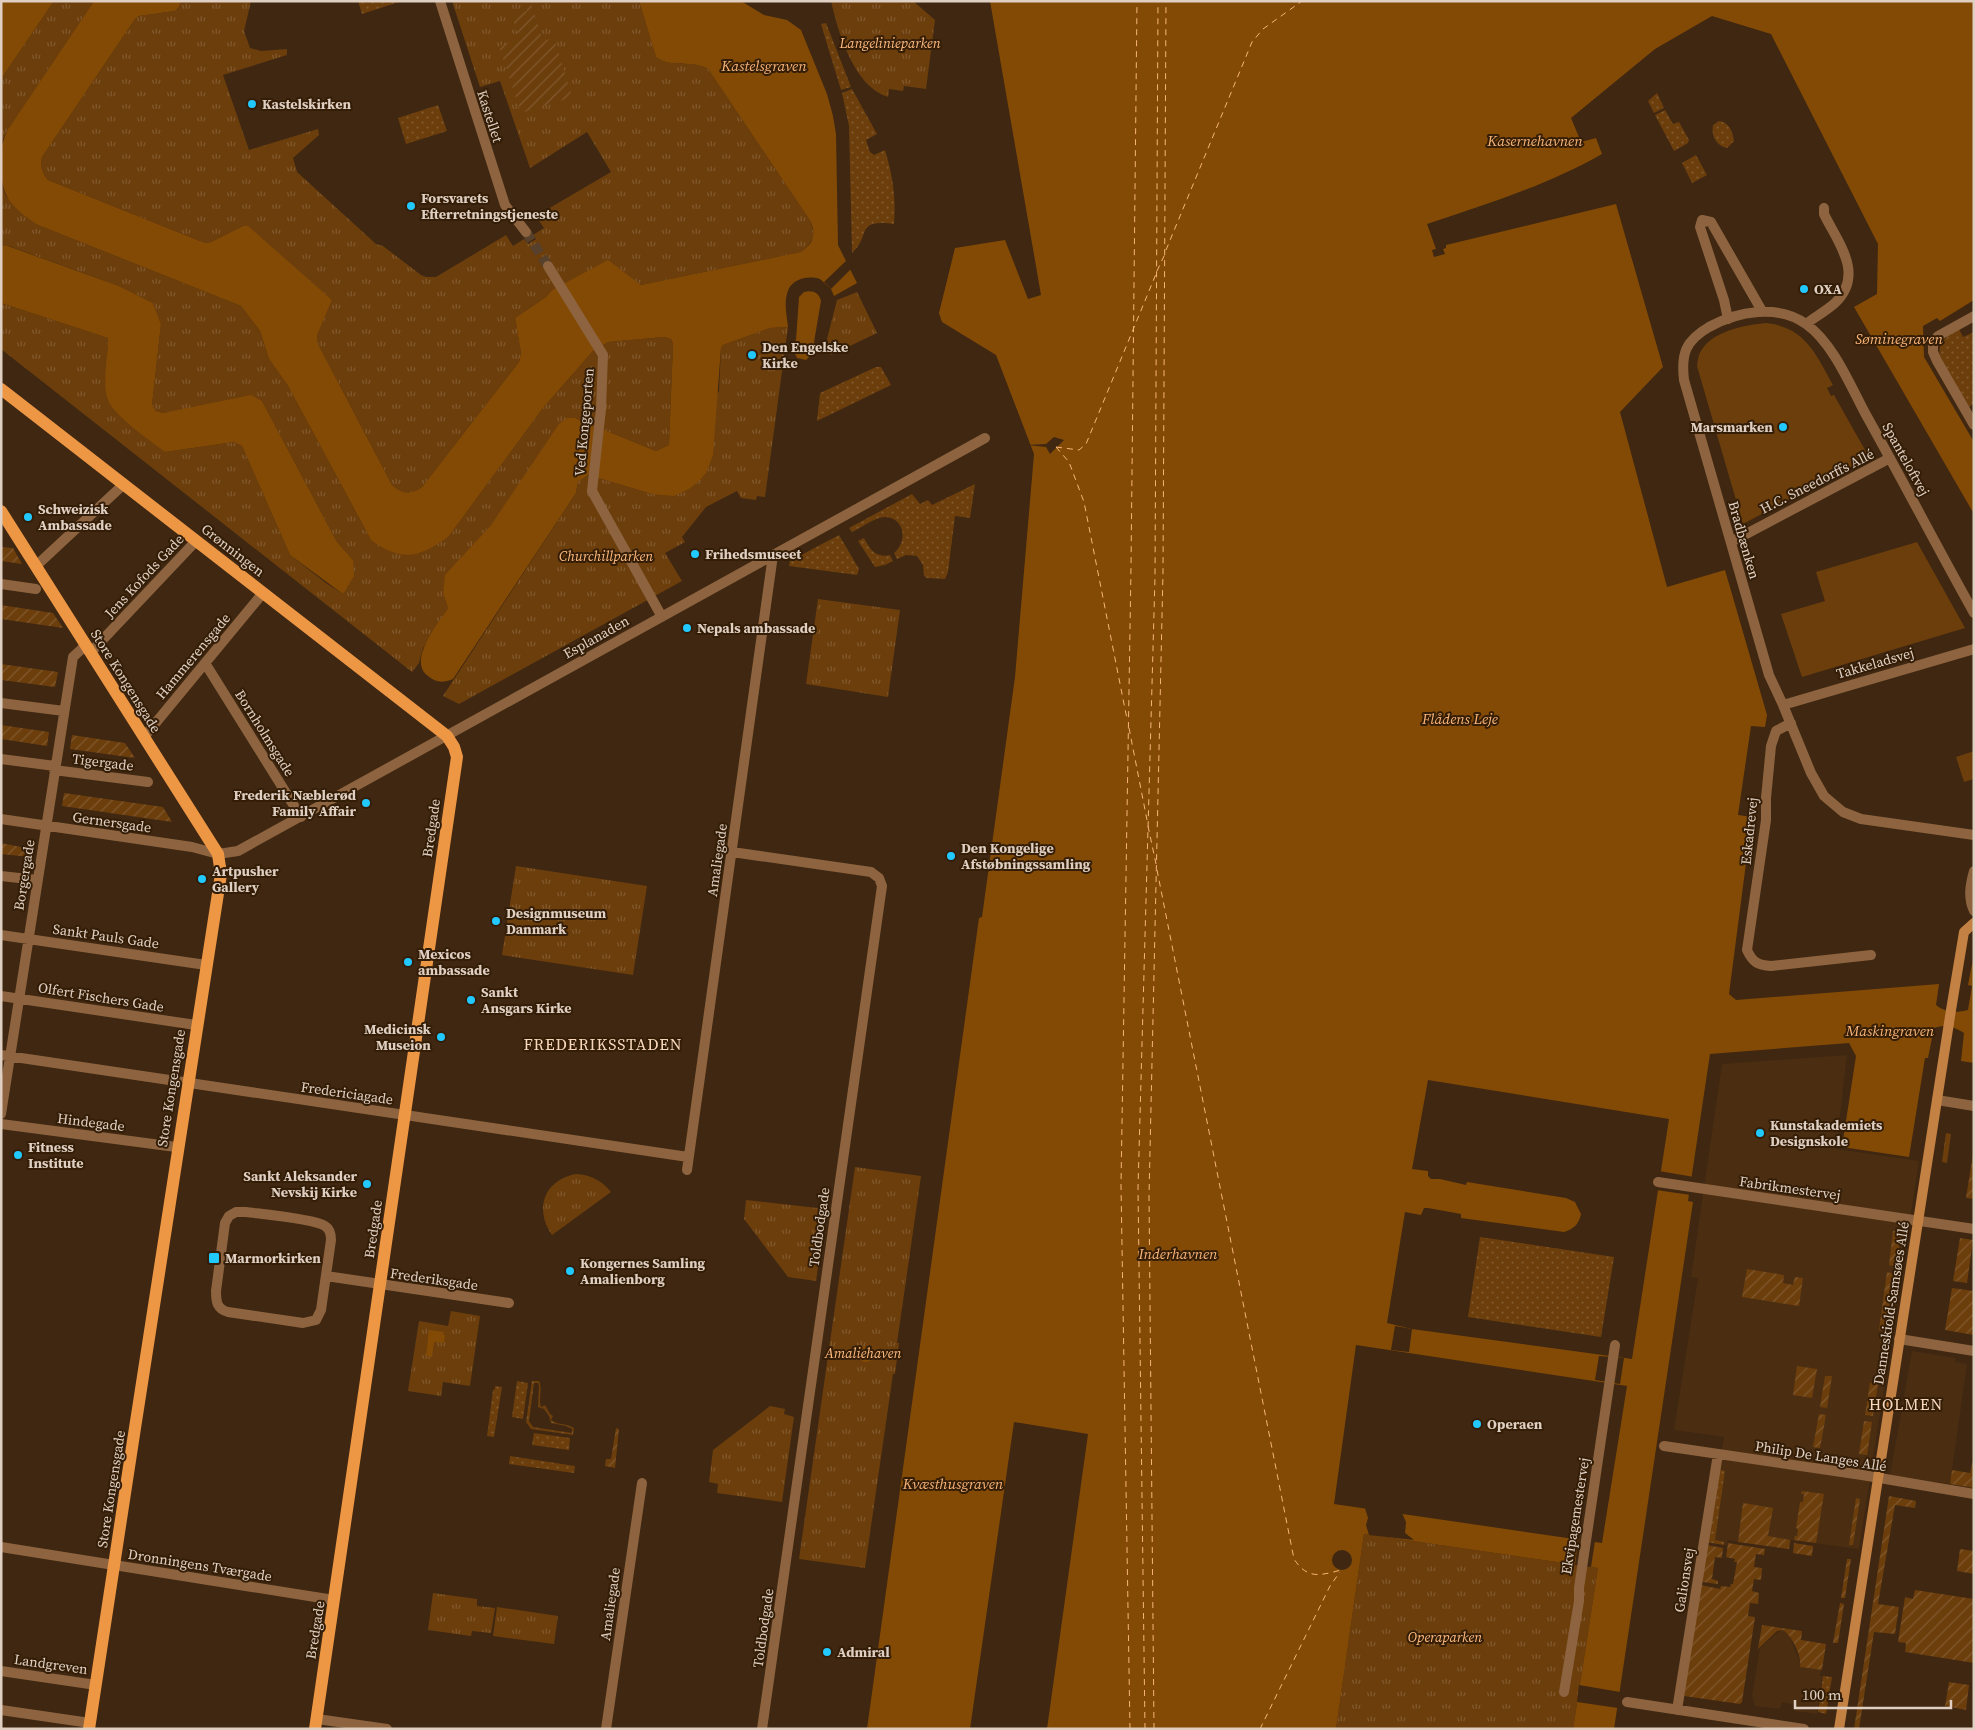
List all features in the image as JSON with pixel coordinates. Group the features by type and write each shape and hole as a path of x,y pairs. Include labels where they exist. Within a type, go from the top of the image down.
{"main road":[{"name":"Grønningen","path":"1,389 447,736"},
{"name":"Store Kongensgade","path":"1,511 6,525 36,566 218,854 221,874 176,1147 89,1726"},
{"name":"Bredgade","path":"316,1724 457,757 454,747 447,736"}],"street":[{"name":"Kastellet","path":"440,1 505,205 526,232"},
{"path":"1806,324 1835,303 1844,292 1849,279 1847,260 1824,214 1824,208"},
{"path":"1728,319 1724,300 1700,227 1702,220 1711,222 1762,311"},
{"name":"Ved Kongeporten","path":"548,266 600,348 603,356 592,491 662,617"},
{"name":"Spanteloftvej","path":"1762,311 1773,311 1788,315 1806,324 1824,341 1890,458 1974,614"},
{"name":"Bradbænken","path":"1762,311 1728,319 1699,333 1684,352 1682,365 1684,380 1769,675 1784,705 1811,773 1824,796 1842,812 1861,819 1974,835"},
{"path":"1974,316 1938,336 1933,343 1933,352 1974,426"},
{"name":"Esplanaden","path":"218,854 238,851 301,817 985,438"},
{"name":"H.C. Sneedorffs Allé","path":"1730,542 1890,458"},
{"path":"36,566 124,484"},
{"name":"Jens Kofods Gade","path":"88,649 196,541"},
{"name":"Amaliegade","path":"687,1170 773,555"},
{"path":"1,584 36,588"},
{"name":"Hammerensgade","path":"144,737 263,593"},
{"name":"Borgergade","path":"1,1114 6,1056 19,999 36,880 73,657 88,649"},
{"name":"Takkeladsvej","path":"1784,705 1974,649"},
{"name":"Bornholmsgade","path":"205,664 301,817"},
{"path":"1,703 64,711"},
{"name":"Eskadrevej","path":"1791,723 1776,731 1771,746 1766,820 1747,950 1752,961 1760,966 1870,955"},
{"name":"Tigergade","path":"1,759 148,782"},
{"name":"Gernersgade","path":"1,819 192,847 218,854"},
{"name":"Toldbodgade","path":"732,852 872,872 879,878 882,886 762,1729"},
{"path":"1974,871 1970,886 1970,898 1974,911"},
{"path":"1,876 36,880"},
{"name":"Danneskiold-Samsøes Allé","path":"1838,1729 1947,1031 1964,932 1974,923"},
{"name":"Sankt Pauls Gade","path":"1,935 206,965"},
{"name":"Olfert Fischers Gade","path":"1,996 196,1025"},
{"name":"Fredericiagade","path":"6,1056 688,1157"},
{"path":"1937,1100 1974,1106"},
{"name":"Hindegade","path":"1,1124 176,1147"},
{"name":"Fabrikmestervej","path":"1658,1182 1974,1229"},
{"path":"240,1212 312,1222 327,1228 331,1235 331,1240 326,1276 321,1310 319,1316 313,1322 304,1323 224,1311 216,1304 216,1291 227,1219 232,1214 240,1212"},
{"name":"Frederiksgade","path":"326,1276 509,1303"},
{"path":"1899,1339 1974,1351"},
{"name":"Ekvipagemestervej","path":"1564,1692 1579,1601 1578,1588 1614,1347"},
{"name":"Philip De Langes Allé","path":"1664,1446 1974,1494"},
{"name":"Galionsvej","path":"1677,1710 1718,1454"},
{"name":"Amaliegade","path":"606,1729 642,1483"},
{"name":"Dronningens Tværgade","path":"1,1547 334,1600"},
{"name":"Landgreven","path":"1,1671 96,1685"},
{"path":"1627,1702 1804,1729"},
{"path":"1,1710 89,1726"},
{"path":"316,1724 387,1729"}],"shaded area":[{"path":"1847,1055 1836,1149 1919,1161 1859,1549 1791,1540 1789,1549 1728,1540 1727,1545 1706,1542 1724,1437 1674,1430 1698,1278 1691,1277 1722,1064"},
{"path":"1912,1351 1956,1358 1955,1362 1967,1364 1950,1484 1890,1475"},
{"path":"1783,1630 1789,1635 1800,1662 1800,1667 1821,1670 1820,1676 1822,1676 1817,1714 1795,1711 1796,1705 1782,1702 1780,1709 1755,1706 1752,1696 1760,1648 1778,1632"}],"green space":[{"path":"54,1 94,1 8,129 1,143 1,79"},
{"path":"181,1 251,1 244,31 250,48 261,51 287,49 287,55 223,75 249,150 318,129 319,135 293,158 297,172 376,244 383,246 426,277 436,277 506,235 513,246 524,239 528,244 536,239 533,235 544,228 536,216 611,172 587,132 530,168 500,81 480,87 452,1 639,1 656,57 668,63 702,66 708,69 811,222 814,236 807,248 800,252 641,285 608,261 552,290 546,297 515,318 521,353 519,362 422,487 414,491 403,492 392,485 318,344 317,336 332,300 243,226 211,242 205,243 48,180 43,172 41,166 42,157 135,19 139,16 175,11"},
{"path":"358,1 402,1 362,14"},
{"path":"524,1 530,1 543,41 554,38 572,97 521,113 499,46 519,39 512,16 527,11"},
{"name":"Langelinieparken","path":"831,1 913,1 935,20 926,89 904,86 903,91 889,89 888,97 876,91 866,82 849,57 838,28"},
{"path":"826,23 851,87 841,90 821,24"},
{"path":"852,89 877,134 866,140 870,152 874,155 885,150 892,178 895,205 894,224 882,223 868,226 858,246 852,253 849,126 842,93"},
{"path":"1657,93 1664,108 1654,113 1648,101"},
{"path":"438,105 447,131 406,144 398,118"},
{"path":"1665,110 1673,124 1679,122 1689,140 1688,143 1674,151 1655,115"},
{"path":"1719,121 1728,125 1733,134 1734,141 1727,148 1720,145 1714,136 1713,125"},
{"path":"1696,155 1707,175 1692,183 1682,163"},
{"path":"1,183 6,196 38,225 241,306 260,331 269,359 288,386 371,540 449,536 543,408 593,351 608,342 664,337 671,339 673,344 669,445 656,451 575,418 491,525 446,575 443,593 448,608 423,648 419,663 412,672 1,349 1,303 108,338 106,387 108,400 165,452 234,442 242,446 290,555 343,594 353,560 337,542 262,401 163,413 156,411 152,405 161,324 153,303 119,286 9,246 1,246"},
{"path":"857,292 877,333 831,355 827,339 837,300"},
{"name":"Marsmarken","path":"1766,323 1791,330 1800,336 1815,353 1833,385 1827,388 1831,396 1834,395 1869,457 1743,524 1697,366 1700,353 1713,338 1739,327"},
{"name":"Churchillparken","path":"788,327 765,497 757,496 756,500 741,498 737,491 706,507 682,537 685,542 665,553 682,581 459,704 443,696 576,493 578,482 588,475 652,494 719,391 721,348 723,345 770,328"},
{"path":"1959,329 1963,337 1974,332 1974,404 1969,407 1940,357 1939,351 1944,340"},
{"path":"876,367 881,367 891,385 817,421 820,393"},
{"path":"975,484 970,518 955,516 948,572 945,579 927,578 924,576 923,565 917,556 906,555 897,559 894,553 901,543 902,532 901,526 892,518 877,519 852,532 849,528 912,494 920,504 928,500 932,505"},
{"path":"839,535 859,569 857,575 789,566 790,561"},
{"path":"864,538 874,552 885,556 890,555 893,561 875,567 858,541"},
{"path":"1917,542 1965,628 1802,677 1781,614 1825,601 1816,572"},
{"path":"1,547 13,548 22,564 1,561"},
{"path":"818,599 900,610 888,697 806,684"},
{"path":"1,605 53,613 63,628 1,619"},
{"path":"1,664 58,672 55,687 1,680"},
{"path":"1,725 49,732 47,746 1,739"},
{"path":"72,735 125,743 135,758 70,749"},
{"path":"1974,751 1974,779 1964,782 1956,757"},
{"path":"64,793 163,807 172,822 62,806"},
{"path":"1,843 31,849 30,857 1,854"},
{"path":"516,866 647,886 633,975 502,955"},
{"path":"1946,1133 1951,1134 1947,1163 1942,1162"},
{"path":"1974,1147 1974,1199 1966,1198"},
{"name":"Amaliehaven","path":"855,1167 921,1176 897,1343 899,1343 895,1374 893,1374 865,1568 799,1559"},
{"path":"576,1174 595,1179 611,1192 552,1235 544,1215 545,1197 556,1182"},
{"path":"746,1200 826,1209 816,1281 788,1277 744,1219"},
{"path":"1893,1231 1901,1232 1896,1267 1889,1265"},
{"path":"1480,1237 1614,1257 1601,1337 1468,1317"},
{"path":"1960,1238 1973,1240 1967,1283 1953,1281"},
{"path":"1747,1269 1784,1275 1783,1283 1793,1285 1795,1277 1803,1278 1799,1306 1742,1297"},
{"path":"1887,1272 1894,1274 1886,1331 1879,1330"},
{"path":"1952,1288 1974,1291 1974,1335 1945,1330"},
{"path":"451,1311 480,1316 470,1386 443,1382 441,1396 408,1391 419,1321 448,1326"},
{"path":"1797,1366 1817,1369 1812,1398 1793,1395"},
{"path":"1825,1376 1832,1376 1827,1408 1820,1407"},
{"path":"517,1381 528,1383 523,1419 512,1417"},
{"path":"532,1381 539,1381 541,1407 545,1405 553,1416 551,1420 553,1422 574,1428 573,1435 531,1429 526,1422","holes":["534,1383 538,1383 538,1407 544,1409 551,1423 566,1426 572,1429 572,1433 533,1427 529,1421"]},
{"path":"1870,1383 1878,1384 1873,1416 1865,1415"},
{"path":"495,1386 502,1387 494,1437 487,1436"},
{"path":"770,1406 785,1409 784,1414 794,1417 782,1502 717,1493 718,1484 709,1482 713,1450"},
{"path":"1819,1414 1826,1415 1820,1448 1813,1447"},
{"path":"1864,1421 1872,1422 1867,1455 1859,1454"},
{"path":"616,1428 619,1429 615,1468 605,1466 606,1459 611,1459"},
{"path":"534,1433 570,1438 569,1450 532,1445"},
{"path":"510,1456 575,1466 574,1473 509,1464"},
{"path":"1973,1460 1974,1488 1950,1484 1952,1470 1970,1473"},
{"path":"1720,1470 1725,1471 1715,1540 1724,1542 1724,1545 1706,1542"},
{"path":"1802,1491 1824,1494 1816,1543 1794,1540 1795,1536 1797,1536 1798,1529 1796,1528 1800,1502 1803,1502 1804,1494 1801,1494"},
{"path":"1889,1496 1916,1501 1915,1508 1895,1505 1878,1604 1899,1607 1895,1634 1874,1632 1859,1729 1854,1729"},
{"path":"1856,1498 1860,1499 1853,1545 1849,1545"},
{"path":"1743,1503 1773,1508 1768,1536 1790,1540 1789,1549 1738,1542"},
{"name":"Operaparken","path":"1364,1534 1598,1568 1573,1729 1336,1729"},
{"path":"1728,1543 1765,1549 1764,1555 1756,1554 1754,1567 1762,1568 1761,1580 1754,1579 1752,1591 1759,1593 1758,1604 1750,1603 1748,1616 1755,1617 1742,1702 1740,1704 1684,1696 1701,1585 1720,1589 1721,1586 1730,1587 1733,1584 1737,1562 1734,1562 1735,1559 1726,1557"},
{"path":"1794,1543 1813,1546 1812,1556 1793,1553"},
{"path":"1707,1545 1723,1548 1722,1558 1715,1557 1712,1579 1718,1581 1718,1584 1702,1582"},
{"path":"1960,1549 1974,1551 1974,1574 1957,1571"},
{"path":"1847,1559 1851,1559 1845,1598 1841,1598"},
{"path":"1915,1590 1974,1599 1974,1663 1905,1652 1906,1643 1898,1642 1905,1597 1913,1599"},
{"path":"433,1593 477,1599 477,1606 495,1608 491,1633 472,1631 471,1636 428,1630"},
{"path":"1840,1603 1844,1604 1838,1643 1833,1643"},
{"path":"497,1607 558,1616 554,1644 493,1636"},
{"path":"1762,1625 1802,1631 1801,1640 1826,1644 1822,1670 1800,1667 1796,1647 1783,1630 1777,1631 1758,1649"},
{"path":"1823,1676 1832,1677 1826,1714 1818,1712"},
{"path":"1949,1682 1969,1685 1966,1710 1945,1706"}],"water":[{"path":"1,1 54,1 1,79"},
{"name":"Kastelsgraven","path":"94,1 181,1 175,11 139,16 135,19 42,157 41,166 44,175 48,180 205,243 211,242 243,226 248,226 332,300 317,336 318,344 392,485 403,492 414,491 422,487 519,362 521,353 515,318 546,297 552,290 608,260 641,285 800,252 811,243 813,231 811,222 708,69 702,66 668,63 656,57 639,1 741,1 764,15 787,20 801,30 827,94 833,116 836,134 838,245 857,283 834,296 831,289 820,279 800,279 789,289 786,298 788,327 770,328 723,345 721,348 713,455 706,473 689,489 674,496 652,494 588,475 578,482 576,493 453,679 443,682 437,681 428,676 422,669 421,661 426,642 448,608 443,593 445,575 491,525 559,424 567,418 575,418 656,451 669,445 673,344 671,339 664,337 608,342 593,351 543,408 449,536 420,553 402,554 382,547 371,540 288,386 269,359 260,331 241,306 38,225 15,207 6,194 3,187 1,156 8,129"},
{"path":"990,1 1974,1 1974,300 1940,321 1937,318 1923,326 1924,357 1974,442 1974,514 1854,307 1877,294 1878,244 1771,34 1712,16 1655,49 1571,118 1581,142 1596,138 1602,154 1539,184 1427,224 1436,249 1432,250 1434,257 1445,254 1443,249 1446,248 1446,245 1616,204 1663,367 1620,412 1667,587 1725,570 1767,715 1765,727 1751,726 1738,815 1752,817 1729,994 1736,1000 1939,984 1936,1005 1948,1011 1964,1011 1968,1010 1972,986 1968,985 1974,954 1974,1063 1961,1061 1964,1033 1949,1027 1934,1028 1928,1058 1925,1058 1909,1157 1842,1147 1856,1056 1849,1043 1710,1054 1688,1201 1693,1202 1614,1729 1573,1729 1598,1568 1364,1534 1336,1729 1047,1729 1088,1434 1014,1422 970,1729 867,1729 979,918 982,917 1015,677 1034,454 996,355 942,322 939,313 955,248 1005,240 1028,299 1041,295","holes":["1428,1080 1669,1119 1632,1359 1412,1329 1387,1323 1405,1212 1421,1215 1424,1208 1428,1208 1461,1214 1461,1218 1564,1232 1576,1226 1581,1214 1575,1202 1566,1198 1467,1182 1466,1185 1440,1179 1431,1179 1428,1176 1428,1171 1412,1169","1356,1345 1627,1386 1602,1543 1334,1504"]},
{"path":"1,246 8,246 119,286 153,303 161,324 152,405 156,411 163,413 251,395 262,401 337,542 353,560 354,576 343,594 290,555 242,446 234,442 165,452 125,421 108,400 105,379 108,338 1,303"},
{"path":"804,292 815,292 821,301 814,342 817,346 816,350 806,360 797,358 791,345 796,340 799,297"},
{"path":"429,1330 444,1332 443,1335 445,1335 444,1343 434,1342 432,1357 426,1356"},
{"path":"863,1346 869,1346 874,1351 872,1360 863,1362 858,1357 858,1351"}],"pier":[{"path":"848,259 852,268 831,289 824,282"},
{"path":"1054,437 1064,440 1050,454 1046,447 1027,445 1046,444"},
{"path":"1659,1171 1694,1177 1691,1195 1656,1190"},
{"path":"1395,1326 1412,1329 1409,1352 1391,1350"},
{"path":"1599,1356 1624,1358 1620,1384 1595,1380"},
{"path":"1365,1508 1402,1513 1406,1522 1405,1533 1414,1540 1369,1535 1366,1525 1368,1518"},
{"path":"1578,1540 1595,1541 1591,1567 1575,1565"},
{"path":"1342,1550 1349,1553 1352,1560 1349,1567 1342,1570 1335,1567 1332,1560 1335,1553"},
{"path":"1579,1685 1620,1692 1618,1708 1577,1702"}],"ferry route":[{"path":"1130,1729 1121,1185 1131,567 1137,1"},
{"path":"1145,1729 1138,1188 1155,577 1158,1"},
{"path":"1154,1729 1149,1196 1163,572 1166,1"},
{"path":"1166,250 1252,42 1263,29 1302,1"},
{"path":"1157,271 1165,254"},
{"path":"1056,447 1079,450 1086,444 1156,274"},
{"path":"1056,447 1069,462 1084,502 1127,719"},
{"path":"1129,728 1147,820"},
{"path":"1148,826 1156,864"},
{"path":"1157,870 1294,1559 1309,1573 1326,1574 1341,1570"},
{"path":"1260,1729 1330,1586 1340,1572"}],"tunnel":[{"path":"526,232 548,266"}],"place":[{"name":"Kastelskirken","path":"252,104"},
{"name":"Forsvarets Efterretningstjeneste","path":"411,206"},
{"name":"OXA","path":"1804,289"},
{"name":"Den Engelske Kirke","path":"752,355"},
{"name":"Marsmarken","path":"1783,427"},
{"name":"Schweizisk Ambassade","path":"28,517"},
{"name":"Frihedsmuseet","path":"695,554"},
{"name":"Nepals ambassade","path":"687,628"},
{"name":"Frederik Næblerød Family Affair","path":"366,803"},
{"name":"Den Kongelige Afstøbningssamling","path":"951,856"},
{"name":"Artpusher Gallery","path":"202,879"},
{"name":"Designmuseum Danmark","path":"496,921"},
{"name":"Mexicos ambassade","path":"408,962"},
{"name":"Sankt Ansgars Kirke","path":"471,1000"},
{"name":"Medicinsk Museion","path":"441,1037"},
{"name":"Kunstakademiets Designskole","path":"1760,1133"},
{"name":"Fitness Institute","path":"18,1155"},
{"name":"Sankt Aleksander Nevskij Kirke","path":"367,1184"},
{"name":"Marmorkirken","path":"214,1258"},
{"name":"Kongernes Samling Amalienborg","path":"570,1271"},
{"name":"Operaen","path":"1477,1424"},
{"name":"Admiral","path":"827,1652"}],"district":[{"name":"FREDERIKSSTADEN","path":"603,1044"},
{"name":"HOLMEN","path":"1906,1404"}],"water label":[{"name":"Kasernehavnen","path":"1535,140"},
{"name":"Søminegraven","path":"1899,338"},
{"name":"Flådens Leje","path":"1460,718"},
{"name":"Maskingraven","path":"1890,1030"},
{"name":"Inderhavnen","path":"1178,1253"},
{"name":"Kvæsthusgraven","path":"953,1483"}]}
